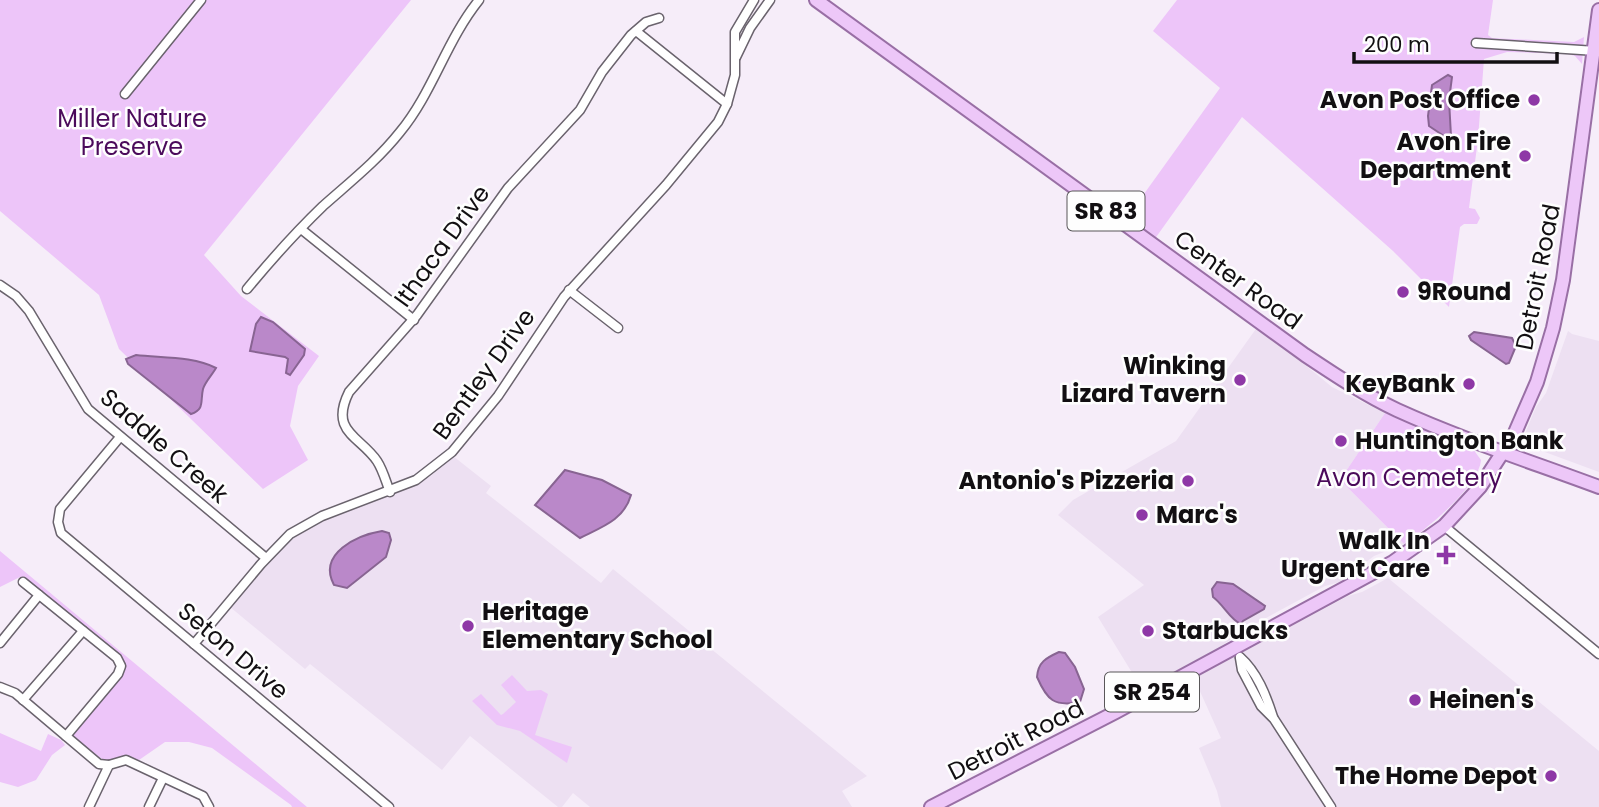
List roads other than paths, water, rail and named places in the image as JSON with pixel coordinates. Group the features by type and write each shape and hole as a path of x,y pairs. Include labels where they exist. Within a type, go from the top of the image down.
{"main road":[{"name":"Center Road","path":"816,0 1350,385 1396,410 1599,487"},
{"name":"Detroit Road","path":"931,807 1237,653 1393,562 1444,526 1480,486 1505,452 1535,389 1559,303 1596,51 1599,10"}],"street":[{"path":"125,94 201,0"},
{"path":"247,289 300,229 369,168 402,130 425,95 457,30 479,0"},
{"name":"Bentley Drive","path":"736,57 733,55 735,32 754,0"},
{"name":"Bentley Drive","path":"194,644 266,558 301,526 390,492 424,475 452,452 498,396 569,290 709,134 727,104 735,75 736,57 750,28 770,0"},
{"name":"Ithaca Drive","path":"390,492 376,460 349,434 343,419 345,399 355,384 414,320 508,188 580,110 602,72 636,31 646,22 659,18"},
{"path":"636,31 727,104"},
{"path":"1476,43 1596,51"},
{"path":"300,229 414,320"},
{"name":"Saddle Creek","path":"0,285 25,306 88,409 266,558"},
{"path":"569,290 618,328"},
{"name":"Seton Drive","path":"120,437 60,509 58,522 65,537 389,807"},
{"path":"1444,526 1599,654"},
{"path":"23,582 117,658 121,666 118,674 66,736"},
{"path":"0,643 39,595"},
{"path":"23,700 83,631"},
{"path":"1237,653 1242,670 1261,706 1274,719 1331,807"},
{"path":"1,690 15,693 99,764 109,765 126,760 203,796 209,807"},
{"path":"89,807 109,765"},
{"path":"149,807 163,778"}],"place":[{"name":"Avon Post Office","path":"1534,100"},
{"name":"Avon Fire Department","path":"1525,156"},
{"name":"9Round","path":"1403,292"},
{"name":"Winking Lizard Tavern","path":"1240,380"},
{"name":"KeyBank","path":"1469,384"},
{"name":"Huntington Bank","path":"1341,441"},
{"name":"Antonio's Pizzeria","path":"1188,481"},
{"name":"Marc's","path":"1142,515"},
{"name":"Walk In Urgent Care","path":"1446,555"},
{"name":"Heritage Elementary School","path":"468,626"},
{"name":"Starbucks","path":"1148,631"},
{"name":"Heinen's","path":"1415,700"},
{"name":"The Home Depot","path":"1551,776"}],"park label":[{"name":"Miller Nature Preserve","path":"132,133"},
{"name":"Avon Cemetery","path":"1409,478"}]}
